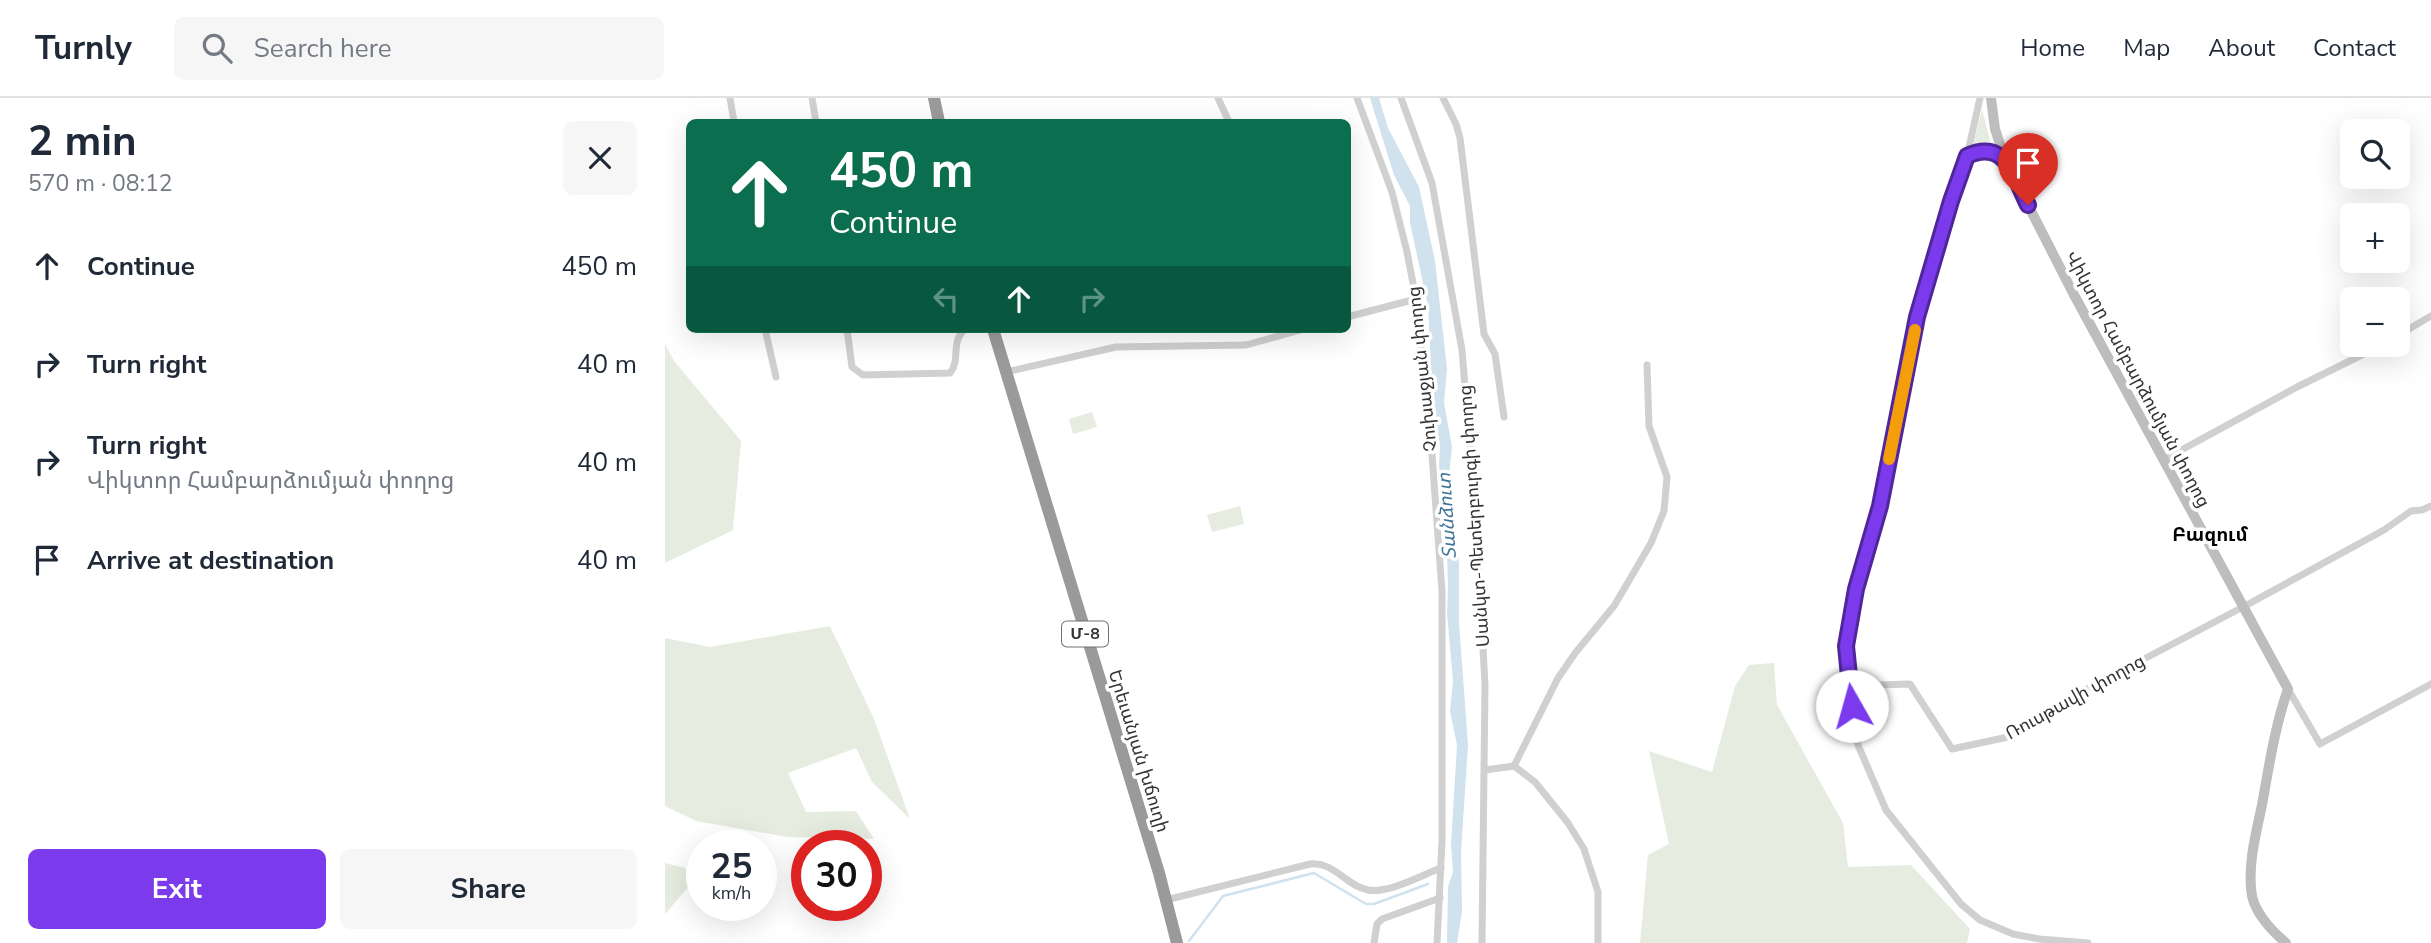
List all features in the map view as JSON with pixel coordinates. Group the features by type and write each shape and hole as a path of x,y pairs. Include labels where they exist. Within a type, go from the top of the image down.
{"highway":[{"path":"935,98 938,119"},
{"name":"Երեւանյան խճուղի","path":"994,333 1177,943"}],"street":[{"path":"730,98 734,119"},
{"path":"812,98 815,119"},
{"path":"1218,98 1228,119"},
{"name":"Չուխաջյան փողոց","path":"1357,98 1392,192 1407,252 1416,299 1430,427 1442,591 1441,868 1437,943"},
{"name":"Սանկտ-Պետերբուրգի փողոց","path":"1401,98 1432,183 1462,350 1476,520 1485,685 1482,943"},
{"path":"1443,98 1460,138 1484,334 1495,354 1504,417"},
{"path":"1980,98 1967,156 1917,317 1880,506 1856,589 1846,646 1849,686 1858,745 1886,810 1961,904 1980,920 2013,934 2088,943"},
{"name":"Վիկտոր Համբարձումյան փողոց","path":"1991,98 1995,129 2005,160 2073,293 2288,689"},
{"path":"1967,156 1987,150 2005,160"},
{"path":"1351,316 1416,299"},
{"path":"2410,328 2431,316"},
{"path":"766,333 775,377"},
{"path":"848,333 852,367 863,376 950,373 955,366 954,348 959,333"},
{"path":"1006,372 1116,347 1245,345 1287,333"},
{"path":"2163,460 2358,357"},
{"path":"1514,766 1558,678 1614,606 1651,543 1664,511 1667,477 1649,426 1647,365"},
{"path":"2243,607 2384,530 2411,511 2431,506"},
{"name":"Ռուսթավի փողոց","path":"1849,686 1910,684 1952,749 2008,737 2066,700 2243,607"},
{"path":"2288,689 2320,744 2431,684"},
{"path":"2286,943 2260,914 2252,896 2252,881 2253,851 2277,726 2288,689"},
{"path":"1485,771 1514,766 1535,782 1568,823 1584,849 1598,892 1598,943"},
{"path":"1166,900 1310,864 1323,864 1370,891 1384,889 1441,868"},
{"path":"1374,943 1377,924 1382,919 1440,898"}],"shaded area":[{"path":"1982,109 1992,148 1980,147 1972,150"},
{"path":"665,344 674,361 741,441 733,530 665,563"},
{"path":"1092,412 1097,427 1073,434 1069,419"},
{"path":"1240,506 1244,524 1212,532 1207,515"},
{"path":"830,626 874,719 910,819 872,782 856,748 788,773 806,812 856,811 868,830 791,830 791,837 787,837 777,835 777,830 747,830 696,821 665,806 665,638 710,647"},
{"path":"1774,663 1777,705 1843,823 1848,867 1911,865 1970,929 1967,943 1640,943 1648,855 1669,844 1649,751 1712,772 1735,686 1749,665"},
{"path":"665,863 685,868 686,890 665,914"}],"water":[{"name":"Տանձուտ","path":"1370,98 1379,98 1388,128 1419,187 1435,261 1447,369 1444,403 1452,447 1448,484 1459,557 1459,623 1468,745 1461,852 1462,911 1457,943 1447,943 1448,887 1453,872 1451,844 1457,745 1450,711 1453,681 1447,613 1446,517 1439,466 1440,445 1433,405 1428,306 1410,223 1410,206 1394,175"}],"waterway":[{"path":"1189,941 1223,896 1314,873 1366,904 1374,904 1428,884"}],"slow traffic":[{"path":"1889,459 1915,330"}],"district":[{"name":"Բազում","path":"2210,535"}],"route":[{"path":"1852,706 1846,646 1856,589 1880,506 1917,317 1967,156 1987,150 2005,160 2028,205"}]}
